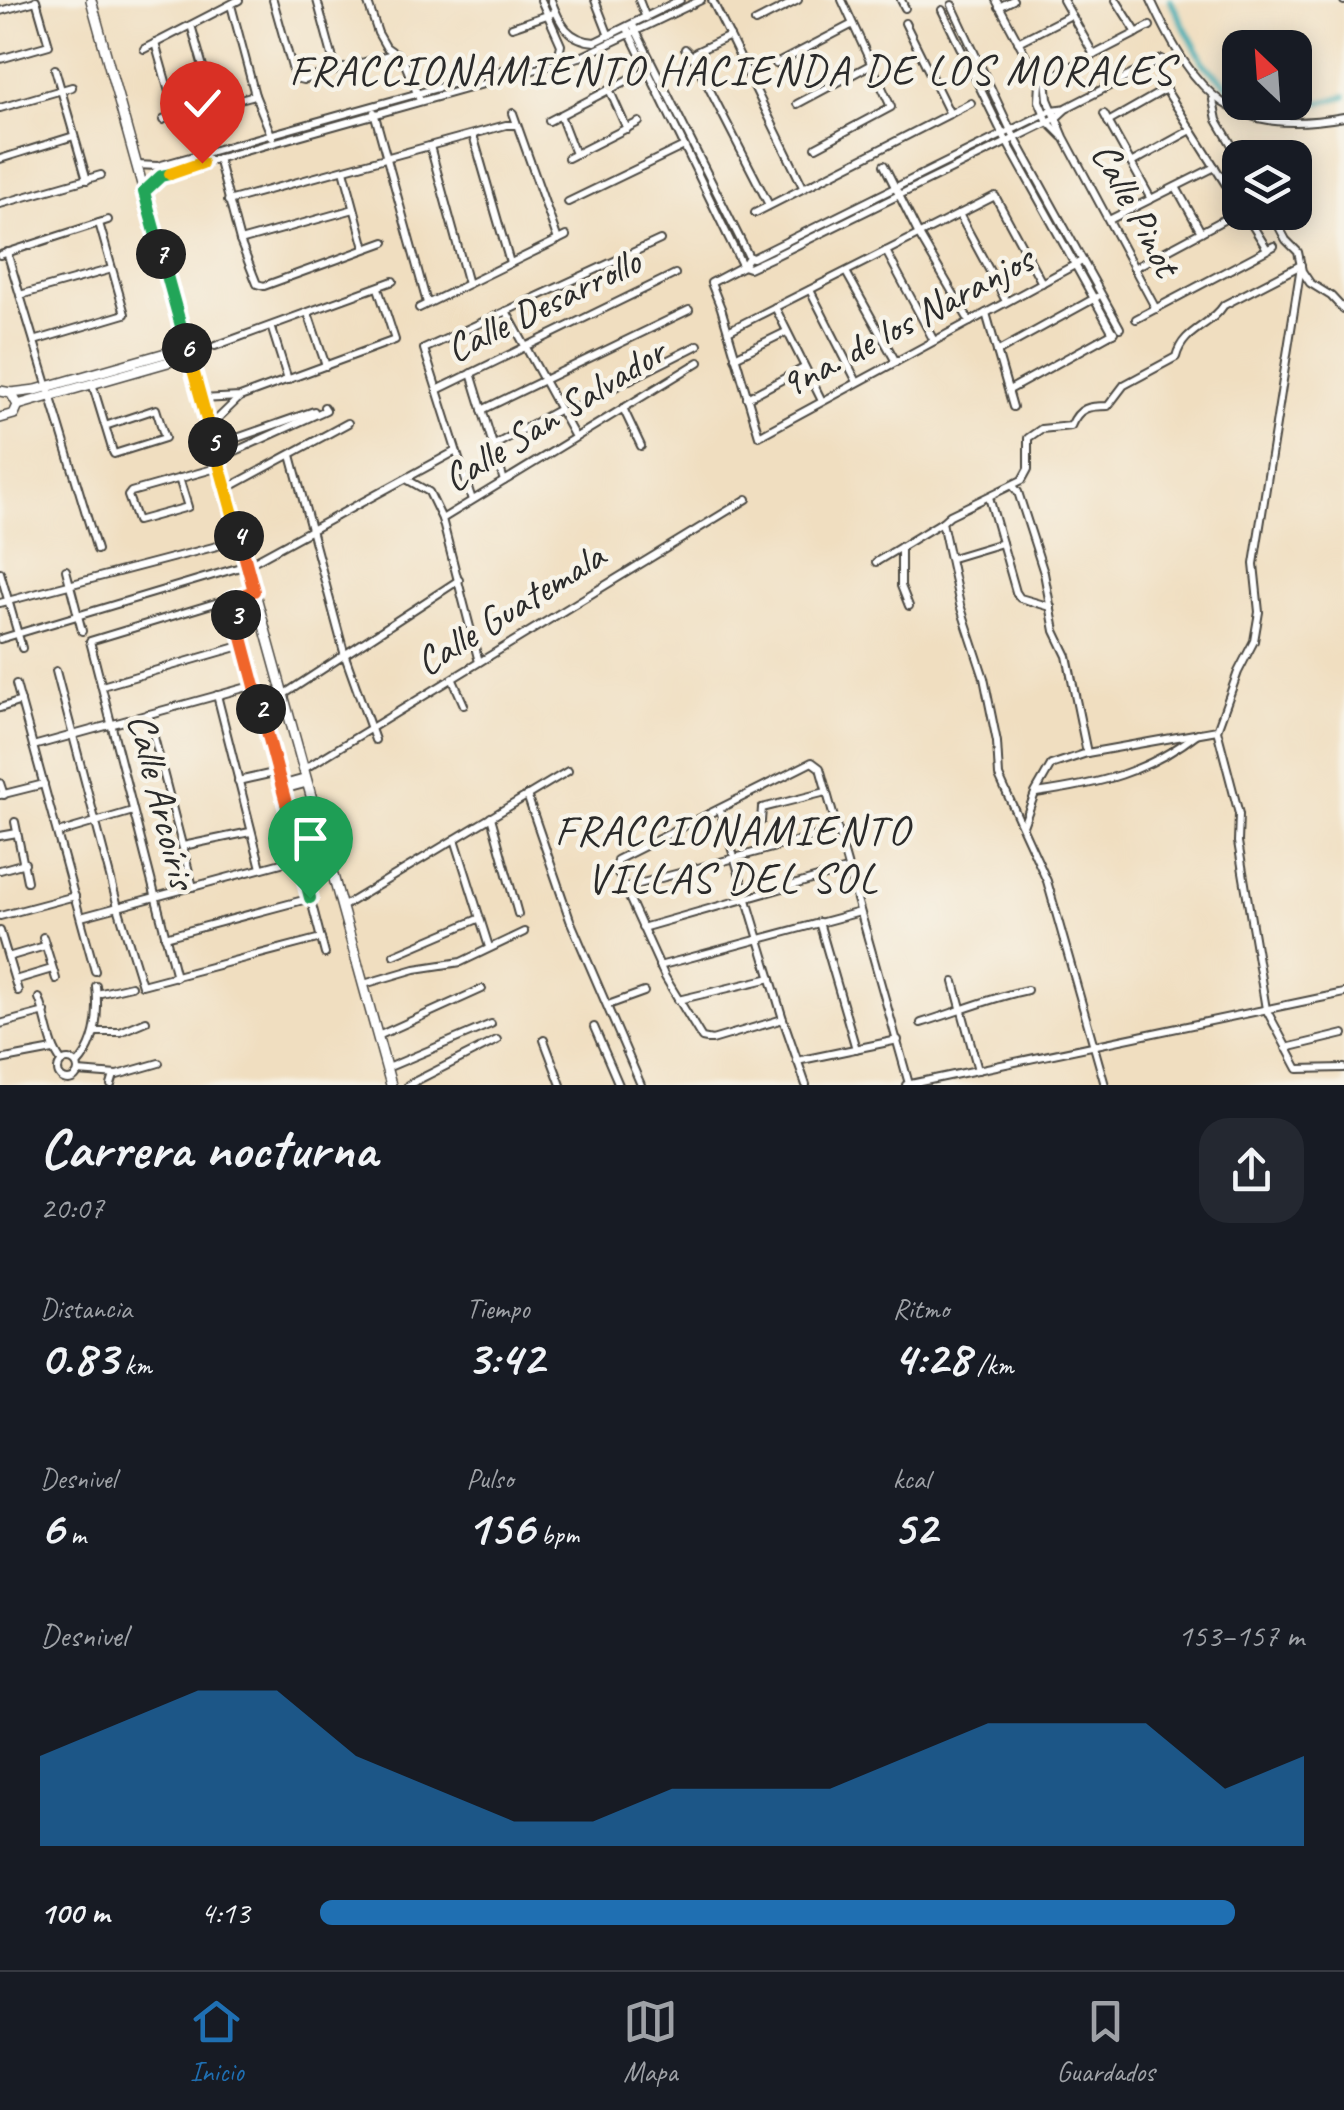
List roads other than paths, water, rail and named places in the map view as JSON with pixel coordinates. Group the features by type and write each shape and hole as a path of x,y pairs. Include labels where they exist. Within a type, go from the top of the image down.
{"main road":[{"path":"91,0 392,1085"},
{"path":"0,418 10,417 18,405 49,391 188,351"},
{"path":"5,392 49,391 92,383 142,365"},
{"path":"5,392 18,405"}],"street":[{"path":"0,11 36,0 48,45 0,60"},
{"path":"273,0 296,78 303,80 396,53"},
{"path":"317,0 336,70"},
{"path":"367,0 378,33 386,47 403,59 419,98"},
{"path":"540,0 561,45 561,58"},
{"path":"551,0 572,36 595,42 632,30 646,18 681,3 701,0"},
{"path":"595,0 609,36"},
{"path":"638,0 646,18"},
{"path":"712,0 803,187"},
{"path":"756,22 798,0"},
{"path":"816,146 891,107 842,0"},
{"path":"1012,0 998,3 1043,81 1039,101 1050,116"},
{"path":"1063,0 1094,55"},
{"path":"1116,0 1136,33"},
{"path":"1151,0 1194,75 1213,98 1264,122 1344,117"},
{"path":"144,48 235,2 255,95 272,139"},
{"path":"136,165 158,166 217,154 561,58 632,30 681,3"},
{"path":"952,5 1009,136"},
{"path":"942,10 1119,329 1009,390"},
{"path":"512,27 556,12"},
{"path":"1018,42 1071,14"},
{"path":"905,23 950,114"},
{"path":"191,25 214,105"},
{"path":"776,64 851,25"},
{"path":"1043,81 1150,26"},
{"path":"632,30 647,70 748,257"},
{"path":"632,30 743,266"},
{"path":"693,57 730,36"},
{"path":"155,43 175,113"},
{"path":"962,52 972,47"},
{"path":"685,49 693,57 769,205"},
{"path":"804,368 746,398 711,282 743,266 756,265 1162,58"},
{"path":"797,104 870,65"},
{"path":"56,69 87,180"},
{"path":"549,121 647,70"},
{"path":"1151,199 1106,118 1164,86 1222,179"},
{"path":"0,108 72,88"},
{"path":"610,89 626,128"},
{"path":"163,120 175,113 180,115 255,95"},
{"path":"1213,98 1217,120 1229,140"},
{"path":"755,213 971,103"},
{"path":"374,111 423,306 562,238 512,113"},
{"path":"560,115 571,156 639,122"},
{"name":"Calle Pinot","path":"1050,116 1156,309"},
{"path":"228,201 506,124 516,126"},
{"path":"1131,163 1192,130"},
{"path":"473,135 510,263"},
{"path":"0,159 74,136"},
{"path":"568,202 687,144"},
{"path":"430,146 468,284"},
{"path":"144,192 161,176 217,154"},
{"path":"217,154 240,241 257,284 264,286 385,242"},
{"path":"884,165 970,322"},
{"path":"158,166 161,176"},
{"path":"1109,220 1215,167"},
{"path":"344,170 365,248"},
{"path":"0,204 102,176"},
{"path":"1176,187 1201,232"},
{"path":"748,257 896,192"},
{"path":"728,331 996,196 1042,282"},
{"path":"240,241 354,209"},
{"path":"959,214 1006,302"},
{"path":"97,550 4,254 108,220"},
{"path":"1134,268 1222,220"},
{"path":"34,341 125,314 99,223"},
{"path":"1136,320 1270,248 1256,230"},
{"path":"1281,230 1298,252 1310,283 1344,310"},
{"path":"472,500 424,349 660,240"},
{"path":"886,252 934,341"},
{"path":"743,266 748,257"},
{"name":"9na. de los Naranjos","path":"746,398 758,436 1079,263"},
{"path":"876,562 950,515 1022,480 1028,469 1028,438 1034,432 1070,426 1084,408 1108,406 1124,385 1176,357 1184,337 1218,315 1224,305 1301,265"},
{"path":"1301,265 1254,564 1259,612 1254,641 1217,730 1239,814 1238,842 1266,1009 1298,1069 1344,1068"},
{"path":"20,295 112,269"},
{"path":"846,272 896,362"},
{"name":"Calle Desarrollo","path":"437,390 674,274"},
{"path":"215,346 393,281"},
{"path":"202,399 240,397 395,340 378,288"},
{"path":"810,290 858,382"},
{"path":"997,352 1098,297"},
{"path":"775,307 822,401"},
{"path":"482,410 690,310"},
{"path":"506,311 575,437"},
{"path":"308,313 326,366"},
{"path":"986,313 1013,407"},
{"path":"271,326 288,380"},
{"path":"735,357 786,332"},
{"path":"494,446 698,345"},
{"name":"Calle San Salvador","path":"442,519 699,362"},
{"path":"471,373 504,481"},
{"path":"92,383 105,426 114,454 166,438 156,409 105,426"},
{"path":"209,428 240,397"},
{"path":"180,478 188,508 136,521 128,494 219,463 246,442 326,408 246,442 214,446"},
{"path":"623,408 640,446"},
{"path":"226,489 348,423"},
{"path":"0,639 247,565 456,451"},
{"path":"291,454 345,656 375,740"},
{"path":"406,478 429,492 442,519 479,662"},
{"path":"1012,486 1018,492 1055,631 1067,656 1086,753"},
{"path":"989,497 1020,598 1051,607"},
{"name":"Calle Guatemala","path":"282,788 306,777 369,729 747,499"},
{"path":"942,522 960,605 984,678 999,776 1048,881 1106,1085"},
{"path":"4,602 240,540"},
{"path":"952,558 1002,542"},
{"path":"901,546 901,586 909,606"},
{"path":"66,570 82,631"},
{"path":"0,572 4,602 22,648"},
{"path":"283,695 459,580"},
{"path":"254,591 232,599 325,954"},
{"name":"Calle Arcoíris","path":"176,977 90,641 232,599"},
{"path":"102,686 244,645"},
{"path":"56,671 142,985 321,938"},
{"path":"453,680 464,706"},
{"path":"16,684 95,971"},
{"path":"34,746 255,685"},
{"path":"217,695 261,869"},
{"path":"0,708 21,702"},
{"path":"148,714 192,887"},
{"path":"1023,826 1035,793 1051,766 1086,753 1217,730"},
{"path":"1035,793 1120,778 1178,748 1198,732"},
{"path":"783,1020 712,1040 702,1038 659,966 617,871 617,860 812,762 820,768 846,870 898,1040 907,1085 1344,993"},
{"path":"342,907 568,770"},
{"path":"238,782 278,772"},
{"path":"0,783 2,795 44,784"},
{"path":"762,808 826,792"},
{"path":"751,793 762,808 761,820"},
{"path":"527,795 570,920 641,1085"},
{"path":"720,810 806,1085"},
{"path":"58,833 134,811"},
{"path":"491,817 518,914"},
{"path":"15,822 27,880"},
{"path":"624,888 838,830"},
{"path":"183,846 250,832"},
{"path":"0,836 17,833"},
{"path":"455,839 489,947"},
{"path":"81,917 300,858"},
{"path":"0,870 25,863"},
{"path":"642,928 846,870"},
{"path":"0,916 75,896"},
{"path":"166,937 310,898"},
{"path":"659,966 861,911"},
{"path":"394,955 478,919"},
{"path":"820,922 856,1049"},
{"path":"0,930 18,991"},
{"path":"364,984 415,969 461,962 524,932"},
{"path":"8,957 44,942 56,980"},
{"path":"15,980 52,970"},
{"path":"678,1000 770,978"},
{"path":"954,982 978,1070"},
{"path":"131,986 97,990 95,1032 88,1050 77,1068 68,1082 58,1072 62,1062 68,1060 77,1068 114,1074 160,1063"},
{"path":"378,1036 482,989"},
{"path":"921,1023 962,1011 982,1000 1027,990"},
{"path":"608,1005 644,992"},
{"path":"39,998 53,1050 62,1062"},
{"path":"0,1024 45,1012"},
{"path":"95,1032 120,1032 146,1021"},
{"path":"387,1068 492,1024"},
{"path":"594,1027 618,1085"},
{"path":"1286,1048 1344,1034"},
{"path":"408,1085 497,1040"},
{"path":"544,1040 561,1085"},
{"path":"796,1061 898,1040"},
{"path":"0,1060 53,1050"},
{"path":"110,1085 114,1074"}],"waterway":[{"path":"1170,0 1205,65 1222,80"},
{"path":"1312,103 1344,96"}],"district":[{"name":"FRACCIONAMIENTO HACIENDA DE LOS MORALES","path":"732,70"},
{"name":"FRACCIONAMIENTO VILLAS DEL SOL","path":"733,854"}]}
